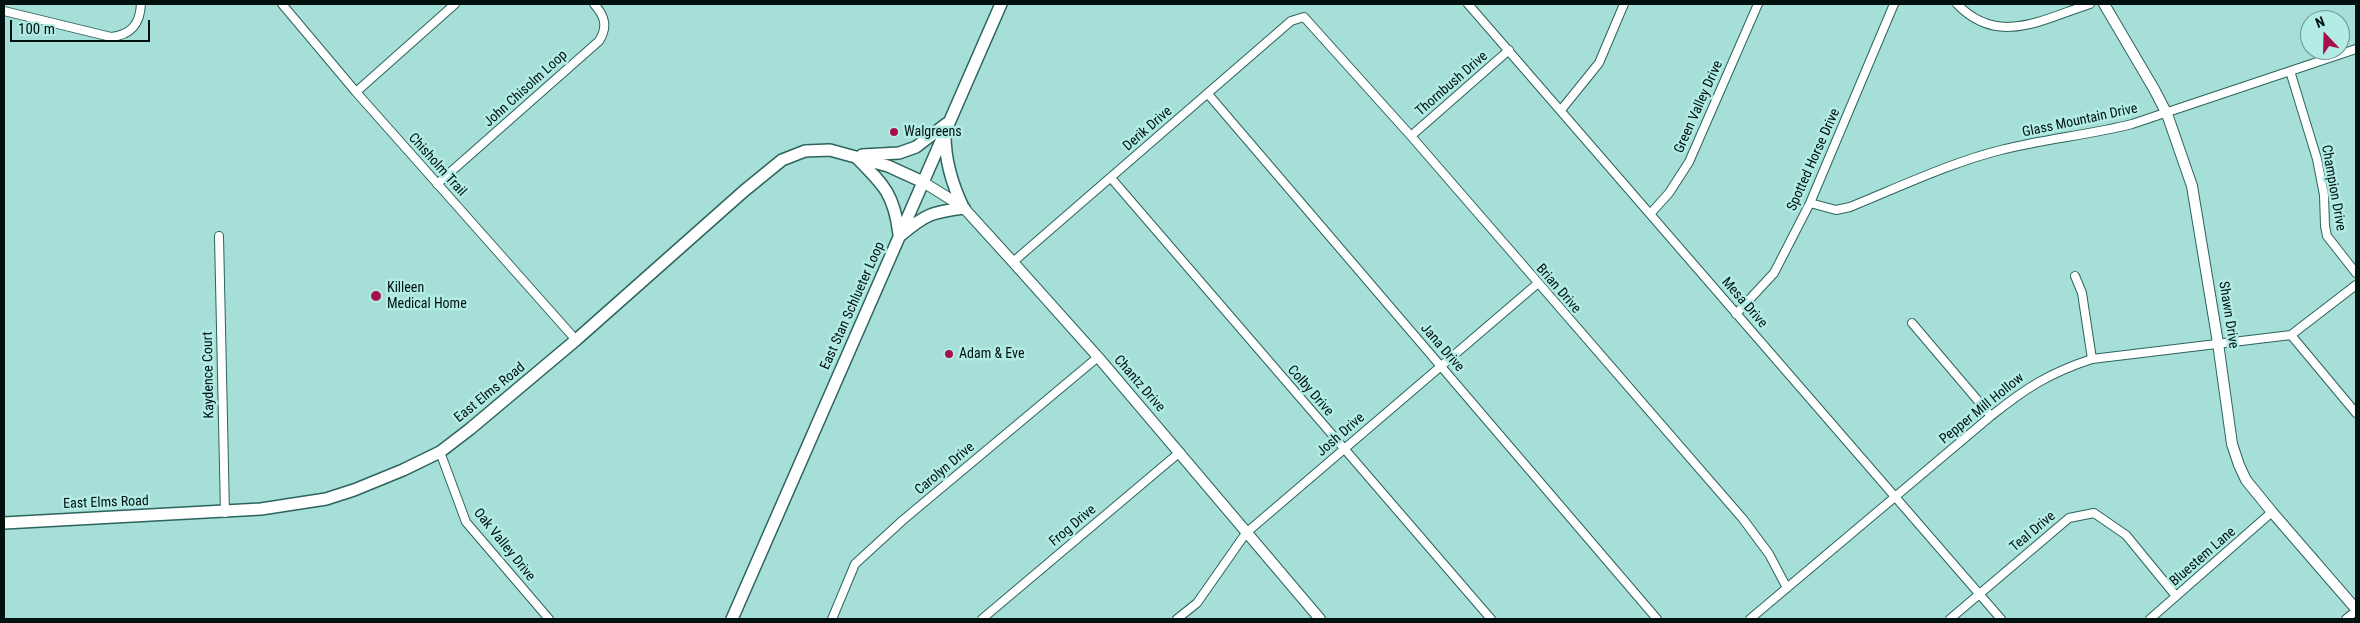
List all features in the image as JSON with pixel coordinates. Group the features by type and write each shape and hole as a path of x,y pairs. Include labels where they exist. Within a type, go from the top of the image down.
{"main road":[{"name":"East Stan Schlueter Loop","path":"732,619 1001,4"},
{"path":"855,156 899,153 916,147 947,125"},
{"path":"899,236 921,218 935,212 964,208 950,175 945,151 947,125"},
{"name":"East Elms Road","path":"4,523 225,513 326,499 382,480 440,452 500,406 744,191 782,160 805,151 817,149 855,156 888,166 923,182"},
{"path":"855,156 886,190 896,211 899,236"}],"street":[{"path":"4,11 111,37 132,30 138,22 141,4"},
{"name":"Chisholm Trail","path":"282,4 356,92 576,340"},
{"path":"356,92 455,4"},
{"name":"John Chisolm Loop","path":"438,184 598,41 605,28 603,16 594,4"},
{"name":"Mesa Drive","path":"1469,4 2001,619"},
{"path":"1561,110 1599,62 1624,4"},
{"name":"Green Valley Drive","path":"1651,213 1669,193 1689,162 1758,4"},
{"name":"Spotted Horse Drive","path":"1736,314 1774,273 1810,203 1894,4"},
{"path":"1957,4 1978,21 2006,27 2022,26 2090,4"},
{"name":"Shawn Drive","path":"2104,4 2154,88 2190,178 2197,205 2232,444 2246,480 2356,610"},
{"name":"Derik Drive","path":"1013,262 1292,21 1300,17"},
{"name":"Brian Drive","path":"1300,17 1304,17 1411,136 1537,284 1743,519 1769,554 1788,588"},
{"name":"Glass Mountain Drive","path":"1810,203 1836,210 1850,207 1999,150 2103,132 2166,114 2356,48"},
{"name":"Thornbush Drive","path":"1411,136 1509,50"},
{"name":"Champion Drive","path":"2290,71 2318,159 2324,195 2325,226 2328,236 2356,273"},
{"name":"Jana Drive","path":"1208,94 1657,619"},
{"name":"Colby Drive","path":"1111,178 1491,619"},
{"name":"Chantz Drive","path":"923,182 964,208 1098,357 1320,619"},
{"name":"Kaydence Court","path":"219,236 225,513"},
{"path":"2075,276 2082,293 2092,359"},
{"name":"Josh Drive","path":"1177,619 1197,602 1246,533 1537,284"},
{"path":"2356,285 2292,335 2356,413"},
{"path":"1912,323 1991,416"},
{"name":"Pepper Mill Hollow","path":"1750,619 1991,416 2026,388 2061,369 2092,359 2292,335"},
{"name":"Carolyn Drive","path":"832,619 855,564 903,520 1098,357"},
{"name":"Oak Valley Drive","path":"440,452 466,522 549,619"},
{"name":"Frog Drive","path":"982,619 1180,452"},
{"name":"Bluestem Lane","path":"2150,619 2272,512"},
{"name":"Teal Drive","path":"1950,619 2069,518 2094,513 2126,535 2176,596"},
{"path":"2346,619 2356,610"}],"place":[{"name":"Walgreens","path":"894,132"},
{"name":"Killeen Medical Home","path":"376,296"},
{"name":"Adam & Eve","path":"949,354"}]}
